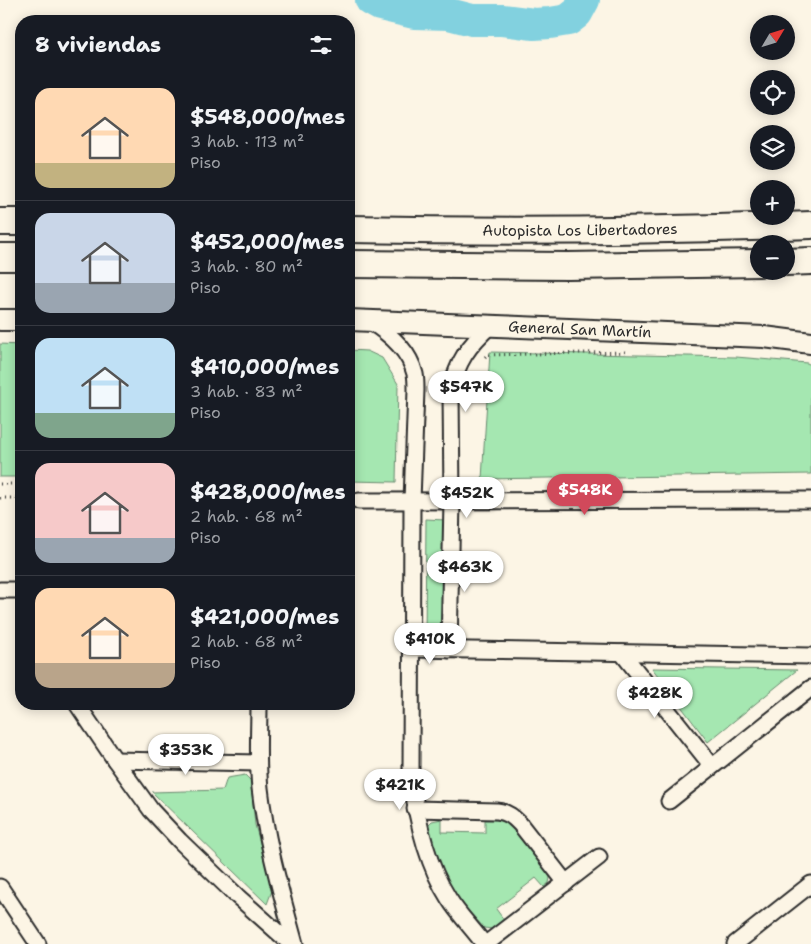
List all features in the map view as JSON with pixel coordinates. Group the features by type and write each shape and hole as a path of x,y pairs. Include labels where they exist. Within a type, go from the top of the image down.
{"highway":[{"path":"0,222 15,222"},
{"name":"Autopista Los Libertadores","path":"355,229 668,230 811,225"},
{"path":"0,257 15,257"},
{"path":"795,262 811,261"},
{"path":"355,264 568,266 750,263"}],"street":[{"path":"0,320 15,320"},
{"path":"358,320 379,326 398,343 407,354 416,375 412,501 411,775 415,809 433,868 450,901 485,944 599,857"},
{"name":"General San Martín","path":"358,320 764,337 811,343"},
{"path":"449,650 452,502 451,391 454,375 462,358 470,346 491,325"},
{"path":"359,501 811,500"},
{"path":"0,590 15,590"},
{"path":"411,649 811,656"},
{"path":"622,654 712,766"},
{"path":"669,801 811,688"},
{"path":"81,710 151,810 180,842 237,896 293,944"},
{"path":"260,710 258,763 267,839 293,944"},
{"path":"115,760 258,763"},
{"path":"415,809 498,811 508,813 520,824 566,883"},
{"path":"735,944 811,884"},
{"path":"0,887 38,942"}],"path":[{"path":"480,362 487,355 631,352"},
{"path":"0,484 15,484"},
{"path":"0,498 15,498"}],"green space":[{"path":"0,344 15,345 15,477 0,477"},
{"path":"355,350 367,351 382,358 398,384 396,482 355,481"},
{"path":"490,352 736,357 807,363 811,365 811,474 482,479"},
{"path":"426,519 445,520 443,643 425,642"},
{"path":"652,668 797,670 708,742"},
{"path":"245,775 251,781 255,825 273,888 267,904 152,792 223,790 227,778"},
{"path":"442,819 442,832 485,833 485,820 498,820 506,823 548,873 549,883 544,887 536,878 496,909 504,920 492,929 484,928 458,899 449,884 431,842 428,825 432,821"}],"waterway":[{"path":"371,0 380,5 414,13 449,14 472,20 502,20 534,24 568,20 577,13 584,0"}]}
